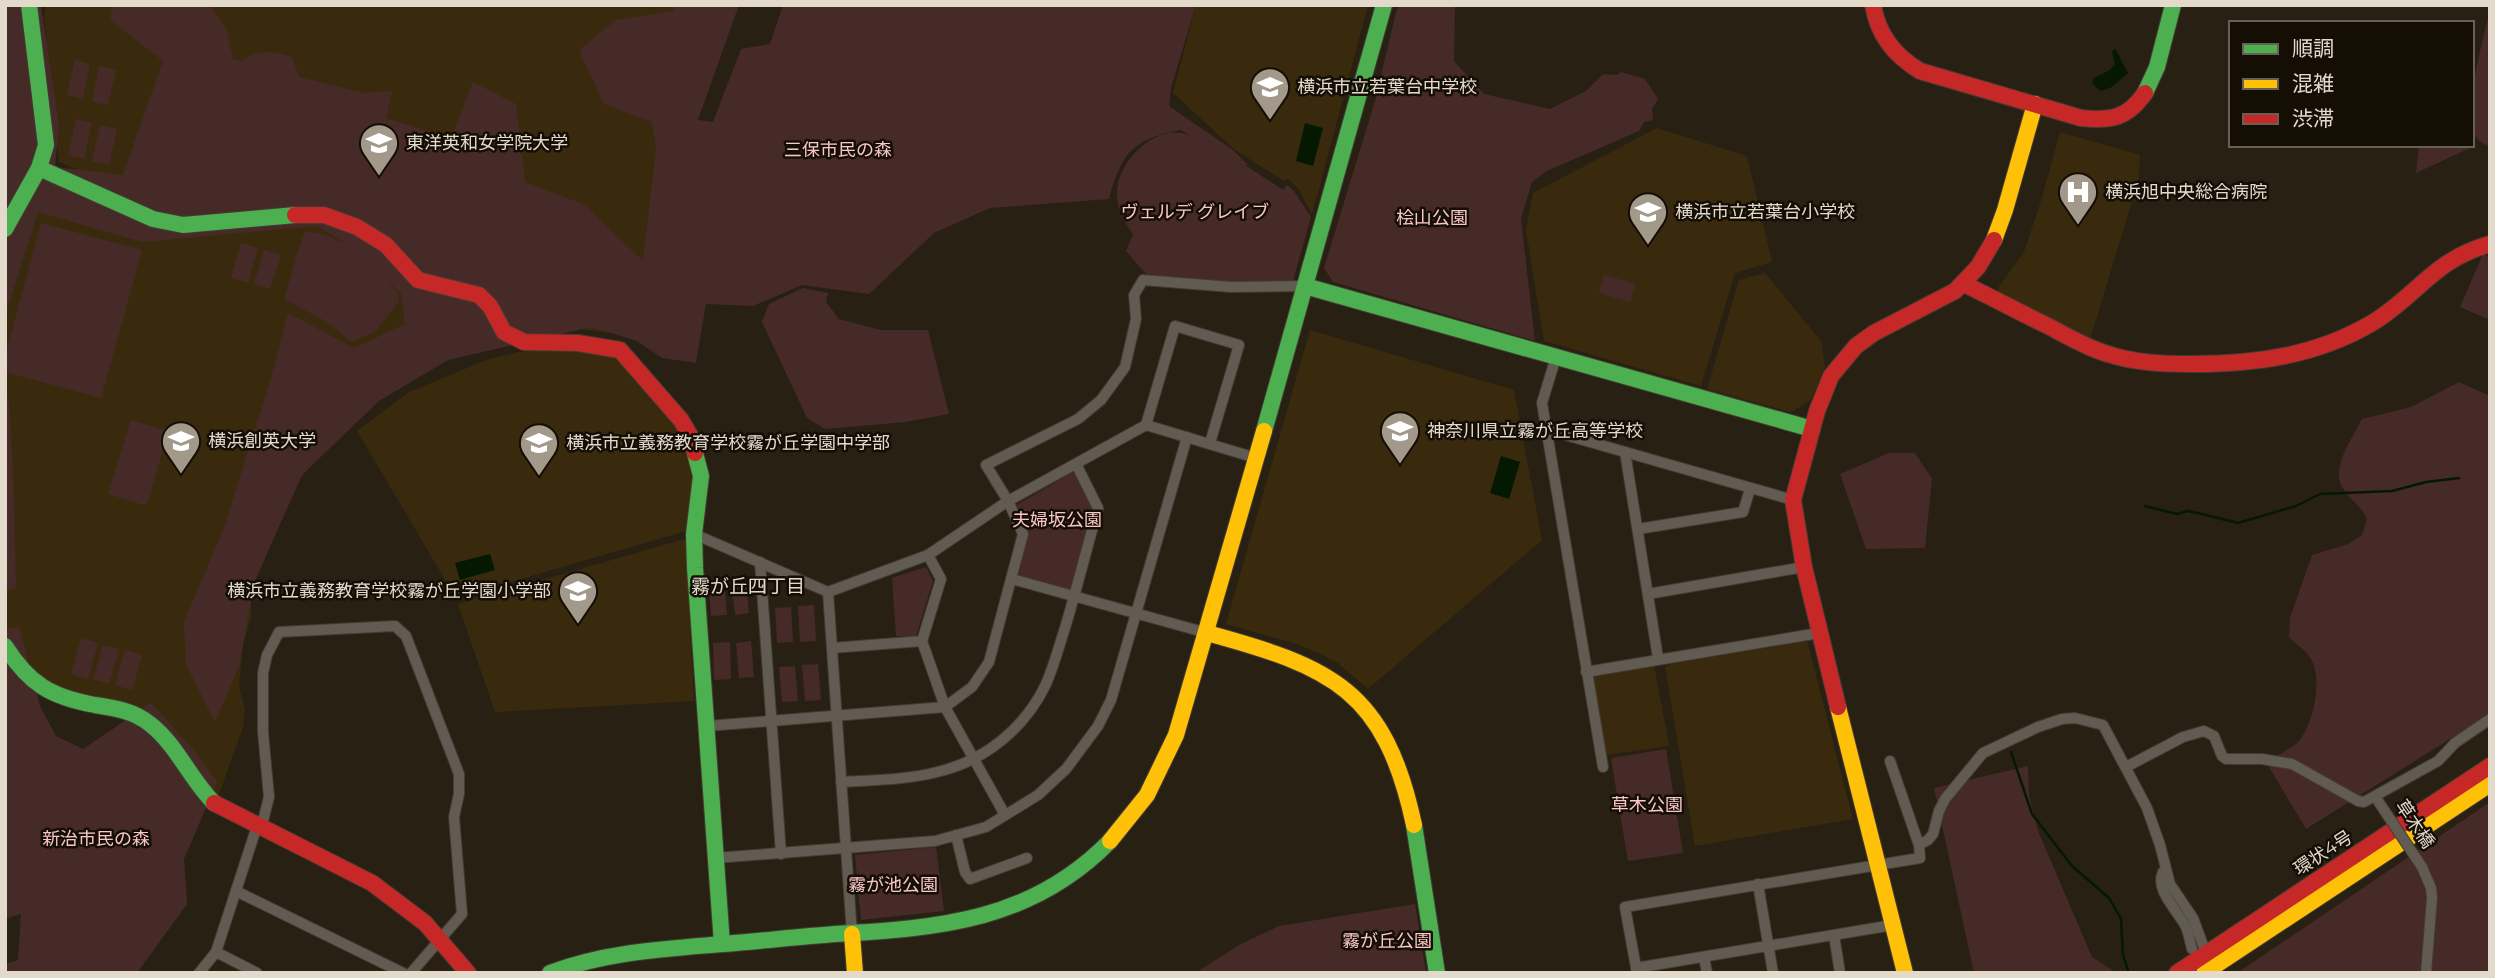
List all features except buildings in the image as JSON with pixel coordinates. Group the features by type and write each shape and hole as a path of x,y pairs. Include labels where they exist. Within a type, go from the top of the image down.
{"street":[{"path":"5,229 38,167 46,145 29,5"},
{"path":"550,973 589,960 632,952 915,930 993,915 1046,890 1086,863 1139,806 1172,746 1185,710 1384,5"},
{"path":"1873,5 1874,18 1888,46 1910,65 1934,75 2070,114 2106,121 2137,106 2150,86 2173,5"},
{"path":"1905,973 1819,633 1793,500 1820,402 1831,376 1856,346 1874,333 1970,287 1998,235 2043,106"},
{"path":"38,167 153,219 183,225 283,215 324,215 357,227 386,246 418,280 479,295 490,306 504,332 524,342 578,343 620,350 657,390 692,439 701,477 694,534 722,944"},
{"path":"1970,287 2090,348 2124,359 2156,364 2231,365 2295,355 2359,330 2390,310 2438,267 2458,253 2490,244"},
{"path":"707,726 945,706 972,687 989,662 1023,534 1008,501 986,465 1078,419 1101,400 1125,367 1136,319 1135,295 1143,280 1231,287 1305,286 1812,429"},
{"path":"694,534 828,592 928,555 1008,501 1146,425 1175,326 1239,345 1210,443"},
{"path":"1556,357 1542,403 1603,767"},
{"path":"1146,425 1256,457"},
{"path":"1548,430 1793,500"},
{"path":"715,858 934,841 986,827 1038,794 1066,769 1098,726 1111,700 1187,437"},
{"path":"1625,452 1658,659"},
{"path":"841,782 932,774 975,759 996,746 1018,726 1035,704 1047,682 1098,508 1076,464"},
{"path":"1637,529 1743,512 1750,489"},
{"path":"928,555 941,579 922,640 945,706 1005,815"},
{"path":"760,562 781,854"},
{"path":"1648,594 1804,567"},
{"path":"1012,579 1207,633 1306,665 1331,678 1368,710 1394,750 1405,779 1431,920 1437,973"},
{"path":"828,592 855,973"},
{"path":"199,973 216,952 269,797 263,732 263,673 267,655 279,632 395,626 406,636 459,774 459,794 454,817 462,914 411,973"},
{"path":"1586,672 1819,633"},
{"path":"832,648 922,640"},
{"path":"5,646 25,676 55,695 88,704 116,707 154,726 200,792 215,804 372,883 400,902 441,939 468,973"},
{"path":"1919,845 1933,834 1942,805 1976,759 1992,748 2052,722 2075,718 2102,725 2126,767 2154,826 2172,890 2197,925 2205,963"},
{"path":"2126,767 2183,737 2204,731 2214,736 2222,756 2226,759 2292,764 2364,802 2377,798 2438,761 2455,743 2490,719"},
{"path":"1890,761 1919,845 1920,858 1625,907 1637,970 1893,925"},
{"name":"環状4号","path":"2205,963 2490,766"},
{"name":"環状4号","path":"2177,973 2205,963 2490,784"},
{"name":"草木橋","path":"2377,798 2422,867 2431,888 2426,973"},
{"path":"956,835 965,872 970,879 1027,858"},
{"path":"1758,884 1773,973"},
{"path":"236,891 403,973"},
{"path":"1834,935 1840,973"},
{"path":"216,952 257,973"},
{"path":"1704,957 1707,973"}],"shaded area":[{"name":"東洋英和女学院大学","path":"46,5 694,5 638,329 612,333 544,325 389,234 171,210 59,162 44,16"},
{"name":"横浜市立若葉台中学校","path":"1196,5 1368,5 1312,215 1298,188 1287,178 1284,181 1235,150 1173,93"},
{"path":"2114,49 2128,73 2112,87 2101,91 2092,83 2094,78 2110,70 2115,64 2112,52"},
{"path":"1305,123 1323,128 1313,166 1296,161"},
{"name":"横浜市立若葉台小学校","path":"1657,128 1747,156 1772,262 1735,273 1701,386 1544,341 1526,230 1533,193"},
{"name":"横浜旭中央総合病院","path":"2060,132 2140,155 2138,182 2090,339 1999,295 1998,288 2024,252"},
{"path":"24,206 333,225 506,339 444,362 369,402 317,456 270,521 252,570 251,618 243,645 239,687 245,709 243,727 217,800 154,719 48,689 5,638 5,244"},
{"path":"1765,273 1821,341 1825,367 1810,401 1791,412 1707,389 1739,280"},
{"name":"神奈川県立霧が丘高等学校","path":"1310,330 1514,390 1542,540 1368,689 1338,663 1321,654 1297,644 1226,624"},
{"name":"横浜市立義務教育学校霧が丘学園中学部","path":"546,346 622,358 687,441 694,469 694,497 686,531 456,598 357,431 409,392 489,359"},
{"path":"1501,456 1520,462 1509,499 1490,493"},
{"name":"横浜市立義務教育学校霧が丘学園小学部","path":"685,539 694,701 495,712 458,604"},
{"path":"490,554 495,570 460,580 455,563"},
{"path":"1807,641 1853,819 1695,846 1665,667"},
{"path":"1654,665 1669,746 1606,755 1592,675"}],"green space":[{"name":"三保市民の森","path":"5,5 41,5 59,125 55,167 123,175 163,61 110,20 113,5 209,5 226,28 233,59 241,61 260,53 278,53 292,57 299,77 364,93 392,91 386,118 451,138 473,82 516,104 525,182 583,204 643,261 656,149 652,122 604,104 579,50 616,20 673,11 675,5 739,5 698,120 713,122 741,49 770,44 783,5 1196,5 1171,88 1169,106 1233,150 1248,165 1245,165 1283,190 1287,185 1311,217 1293,281 1203,281 1146,274 1126,251 1133,234 1124,220 1117,193 1119,180 1131,157 1152,139 1162,135 1141,143 1132,150 1119,170 1109,199 990,208 934,233 869,294 802,285 753,306 706,304 696,363 662,358 637,341 591,327 448,360 379,401 302,475 254,583 239,666 215,722 186,664 184,622 224,528 271,378 288,313 354,348 405,324 401,293 387,281 399,295 399,301 375,332 351,342 327,322 284,299 304,232 320,233 349,245 317,226 142,242 38,212 5,316"},
{"name":"桧山公園","path":"1399,5 1455,5 1454,61 1484,94 1550,109 1586,91 1603,74 1617,75 1621,72 1645,79 1658,99 1652,109 1653,120 1644,122 1639,131 1547,171 1532,182 1521,219 1535,341 1333,282 1324,268 1375,101"},
{"path":"2490,11 2490,146 2482,143 2474,132 2474,82"},
{"path":"75,60 90,64 83,99 67,95"},
{"path":"99,66 116,70 108,105 92,102"},
{"path":"76,119 92,123 84,159 68,155"},
{"path":"100,125 117,129 109,165 92,161"},
{"path":"2419,147 2470,147 2470,148 2416,173"},
{"path":"41,223 142,250 101,398 5,372 5,357"},
{"path":"241,243 258,248 248,283 231,278"},
{"path":"264,250 281,255 270,289 254,284"},
{"path":"2483,254 2490,257 2490,320 2460,307"},
{"path":"1604,275 1636,284 1630,302 1599,293"},
{"path":"803,288 828,293 826,302 839,319 881,330 928,330 949,414 906,422 825,429 807,418 762,322 769,304"},
{"path":"2459,382 2490,396 2490,714 2306,829 2266,762 2299,741 2313,711 2316,675 2313,664 2307,653 2289,637 2290,618 2312,555 2348,544 2362,535 2367,519 2342,487 2339,479 2341,461 2362,419 2411,407"},
{"path":"5,388 9,400 13,467 16,588 5,591"},
{"path":"131,420 168,431 148,502 144,505 108,494"},
{"path":"1889,453 1915,453 1932,479 1925,548 1866,549 1840,474"},
{"name":"夫婦坂公園","path":"1073,472 1093,510 1072,592 1018,578 1028,533 1015,506"},
{"path":"926,567 933,581 916,636 896,636 892,578"},
{"path":"724,579 727,615 711,616 708,580"},
{"path":"746,580 749,613 735,615 731,581"},
{"path":"814,605 816,641 800,642 798,606"},
{"path":"791,607 793,642 777,643 775,608"},
{"name":"新治市民の森","path":"19,626 40,706 56,736 83,749 151,703 196,753 217,782 184,859 187,904 137,973 5,973 5,964 18,960 21,914 5,919 5,629"},
{"path":"81,638 98,643 88,679 71,674"},
{"path":"751,641 754,677 739,678 736,643"},
{"path":"730,642 731,679 714,680 713,643"},
{"path":"103,645 119,649 109,684 93,679"},
{"path":"125,650 142,655 132,690 115,685"},
{"path":"818,664 821,700 805,701 802,665"},
{"path":"795,666 798,701 782,702 779,667"},
{"name":"草木公園","path":"1666,749 1683,853 1628,861 1611,758"},
{"path":"2028,766 2029,796 2038,831 2092,957 2117,973 1974,973 1934,788"},
{"path":"2490,802 2490,973 2237,973"},
{"name":"霧が池公園","path":"936,847 944,911 861,920 855,855"},
{"name":"霧が丘公園","path":"1415,904 1426,973 1195,973 1239,945 1279,926"}],"waterway":[{"path":"2145,506 2177,514 2187,511 2198,513 2238,523 2296,506 2320,494 2392,491 2426,482 2459,478"},
{"path":"2011,752 2032,814 2072,866 2109,898 2121,919 2123,955 2129,973"}],"traffic: fast":[{"path":"5,229 39,168 46,145 29,5"},
{"path":"1264,431 1384,5"},
{"path":"2145,93 2157,67 2173,5"},
{"path":"39,168 153,219 183,225 295,215"},
{"path":"1305,286 1812,429"},
{"path":"695,453 701,476 694,534 695,568 722,944"},
{"path":"5,646 23,670 42,687 79,702 124,711 150,724 160,732 214,803"},
{"path":"1414,825 1437,973"},
{"path":"550,973 592,960 635,953 911,928 983,915 1016,904 1049,888 1080,868 1110,841"}],"traffic: slow":[{"path":"1994,240 2035,104"},
{"path":"1110,841 1147,795 1176,735 1264,431"},
{"path":"1207,633 1288,658 1320,673 1346,691 1369,714 1387,743 1402,779 1414,825"},
{"path":"1838,707 1905,973"},
{"path":"2204,973 2490,784"},
{"path":"852,934 855,973"}],"traffic: jam":[{"path":"1873,5 1883,35 1902,58 1920,71 2081,118 2101,119 2117,116 2131,108 2145,93"},
{"path":"295,215 324,215 357,227 386,245 418,280 479,295 490,306 504,332 524,342 578,343 620,350 681,420 692,439 695,453"},
{"path":"1838,707 1804,567 1793,500 1817,411 1831,376 1856,346 1874,333 1955,291 1978,267 1994,240"},
{"path":"1964,284 2100,352 2139,361 2216,364 2285,356 2351,334 2388,312 2454,259 2490,244"},
{"path":"2177,973 2490,766"},
{"path":"214,803 372,883 425,923 468,973"}],"place":[{"name":"横浜市立若葉台中学校","path":"1270,121"},
{"name":"東洋英和女学院大学","path":"379,177"},
{"name":"横浜旭中央総合病院","path":"2078,226"},
{"name":"横浜市立若葉台小学校","path":"1648,246"},
{"name":"神奈川県立霧が丘高等学校","path":"1400,465"},
{"name":"横浜創英大学","path":"181,475"},
{"name":"横浜市立義務教育学校霧が丘学園中学部","path":"539,477"},
{"name":"横浜市立義務教育学校霧が丘学園小学部","path":"578,625"}],"district":[{"name":"霧が丘四丁目","path":"748,586"}],"park label":[{"name":"ヴェルデ グレイブ","path":"1195,212"}]}
